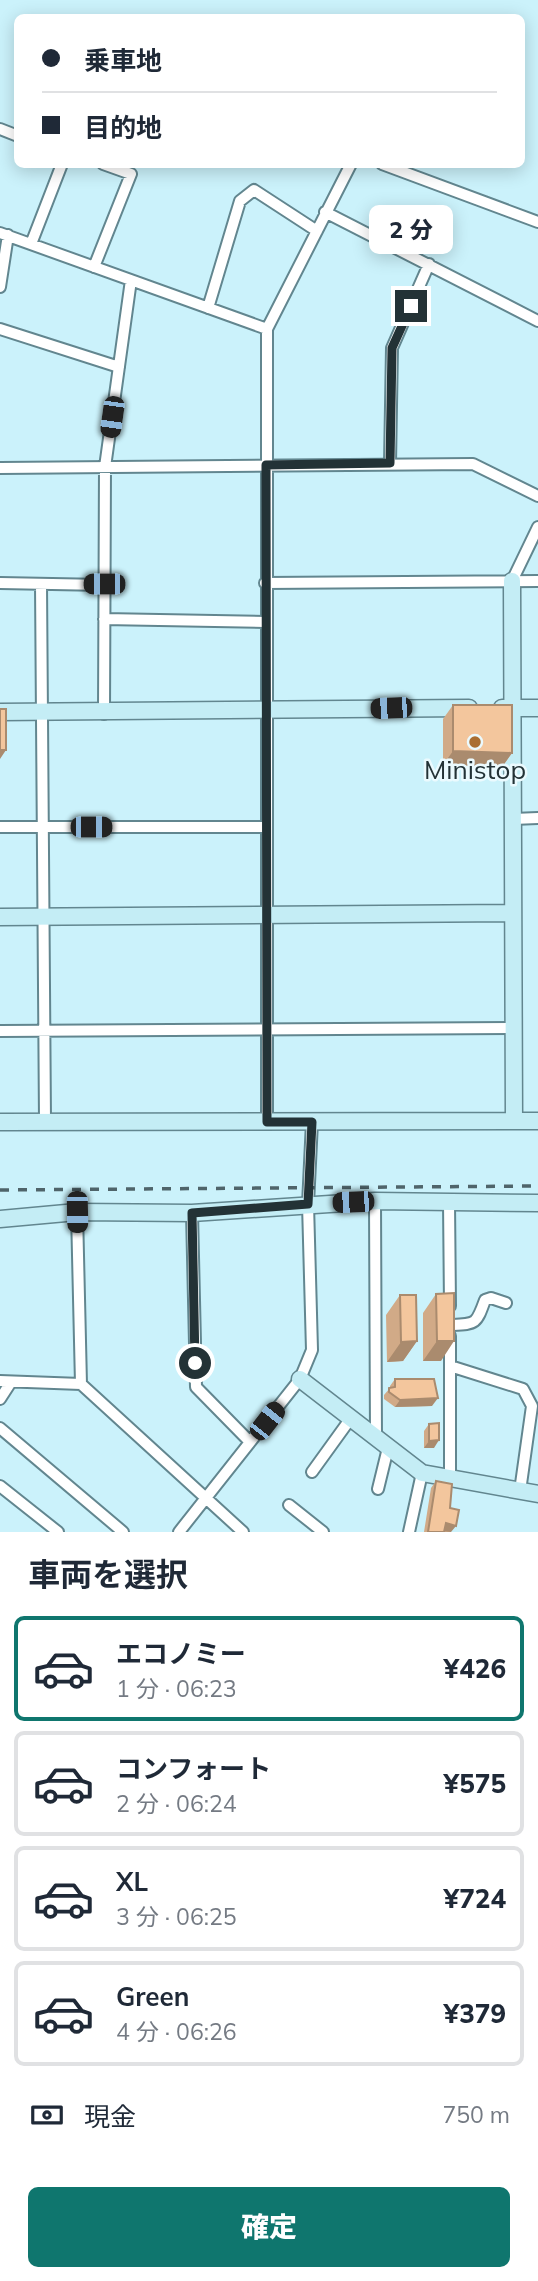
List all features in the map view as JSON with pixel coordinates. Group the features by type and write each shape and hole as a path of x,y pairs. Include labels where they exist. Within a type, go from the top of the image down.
{"street":[{"path":"32,244 60,168"},
{"path":"94,267 131,174 114,168"},
{"path":"267,1122 264,712 267,329 349,168"},
{"path":"393,168 538,222"},
{"path":"208,308 240,201 254,190 317,231"},
{"path":"325,212 538,321"},
{"path":"0,287 4,234 267,329"},
{"path":"390,463 392,348 429,264"},
{"path":"104,714 105,467 131,280"},
{"path":"0,329 119,367"},
{"path":"0,468 473,464 538,496"},
{"path":"513,1121 512,581 538,527"},
{"path":"265,583 538,581"},
{"path":"0,583 104,584"},
{"path":"41,584 45,1121"},
{"path":"104,619 265,622"},
{"path":"0,712 104,714 538,708"},
{"path":"513,819 538,818"},
{"path":"0,827 265,827"},
{"path":"0,917 513,913"},
{"path":"0,1031 513,1028"},
{"path":"0,1122 538,1121"},
{"path":"179,1532 300,1379 312,1350 308,1204 312,1122"},
{"path":"375,1201 382,1443 378,1489"},
{"path":"0,1219 77,1212 192,1213 375,1201 538,1203"},
{"path":"449,1202 450,1480"},
{"path":"77,1212 81,1384"},
{"path":"192,1213 196,1387 250,1442"},
{"path":"450,1325 472,1324 478,1321 485,1300 491,1298 506,1303"},
{"path":"450,1366 528,1394 532,1406 520,1491"},
{"path":"300,1379 422,1473 538,1494"},
{"path":"0,1399 6,1381 81,1384 243,1532"},
{"path":"312,1472 351,1419"},
{"path":"0,1428 123,1532"},
{"path":"409,1532 422,1473"},
{"path":"0,1486 58,1532"},
{"path":"289,1505 323,1532"}],"building":[{"path":"453,705 512,705 512,753 453,751"},
{"path":"0,709 6,709 6,750 0,750"},
{"path":"454,1293 454,1341 437,1341 436,1294"},
{"path":"400,1295 416,1295 417,1341 401,1342"},
{"path":"395,1379 434,1379 438,1398 400,1400 389,1392 389,1388 395,1387"},
{"path":"439,1423 439,1440 429,1441 429,1424"},
{"path":"436,1481 452,1484 450,1508 459,1510 456,1526 446,1523 444,1532 428,1532"}],"railway":[{"path":"0,1190 538,1186"}],"place":[{"name":"Ministop","path":"475,742"}],"route":[{"path":"195,1363 192,1213 308,1204 312,1122 267,1122 264,712 266,465 390,463 392,348 411,306"}]}
